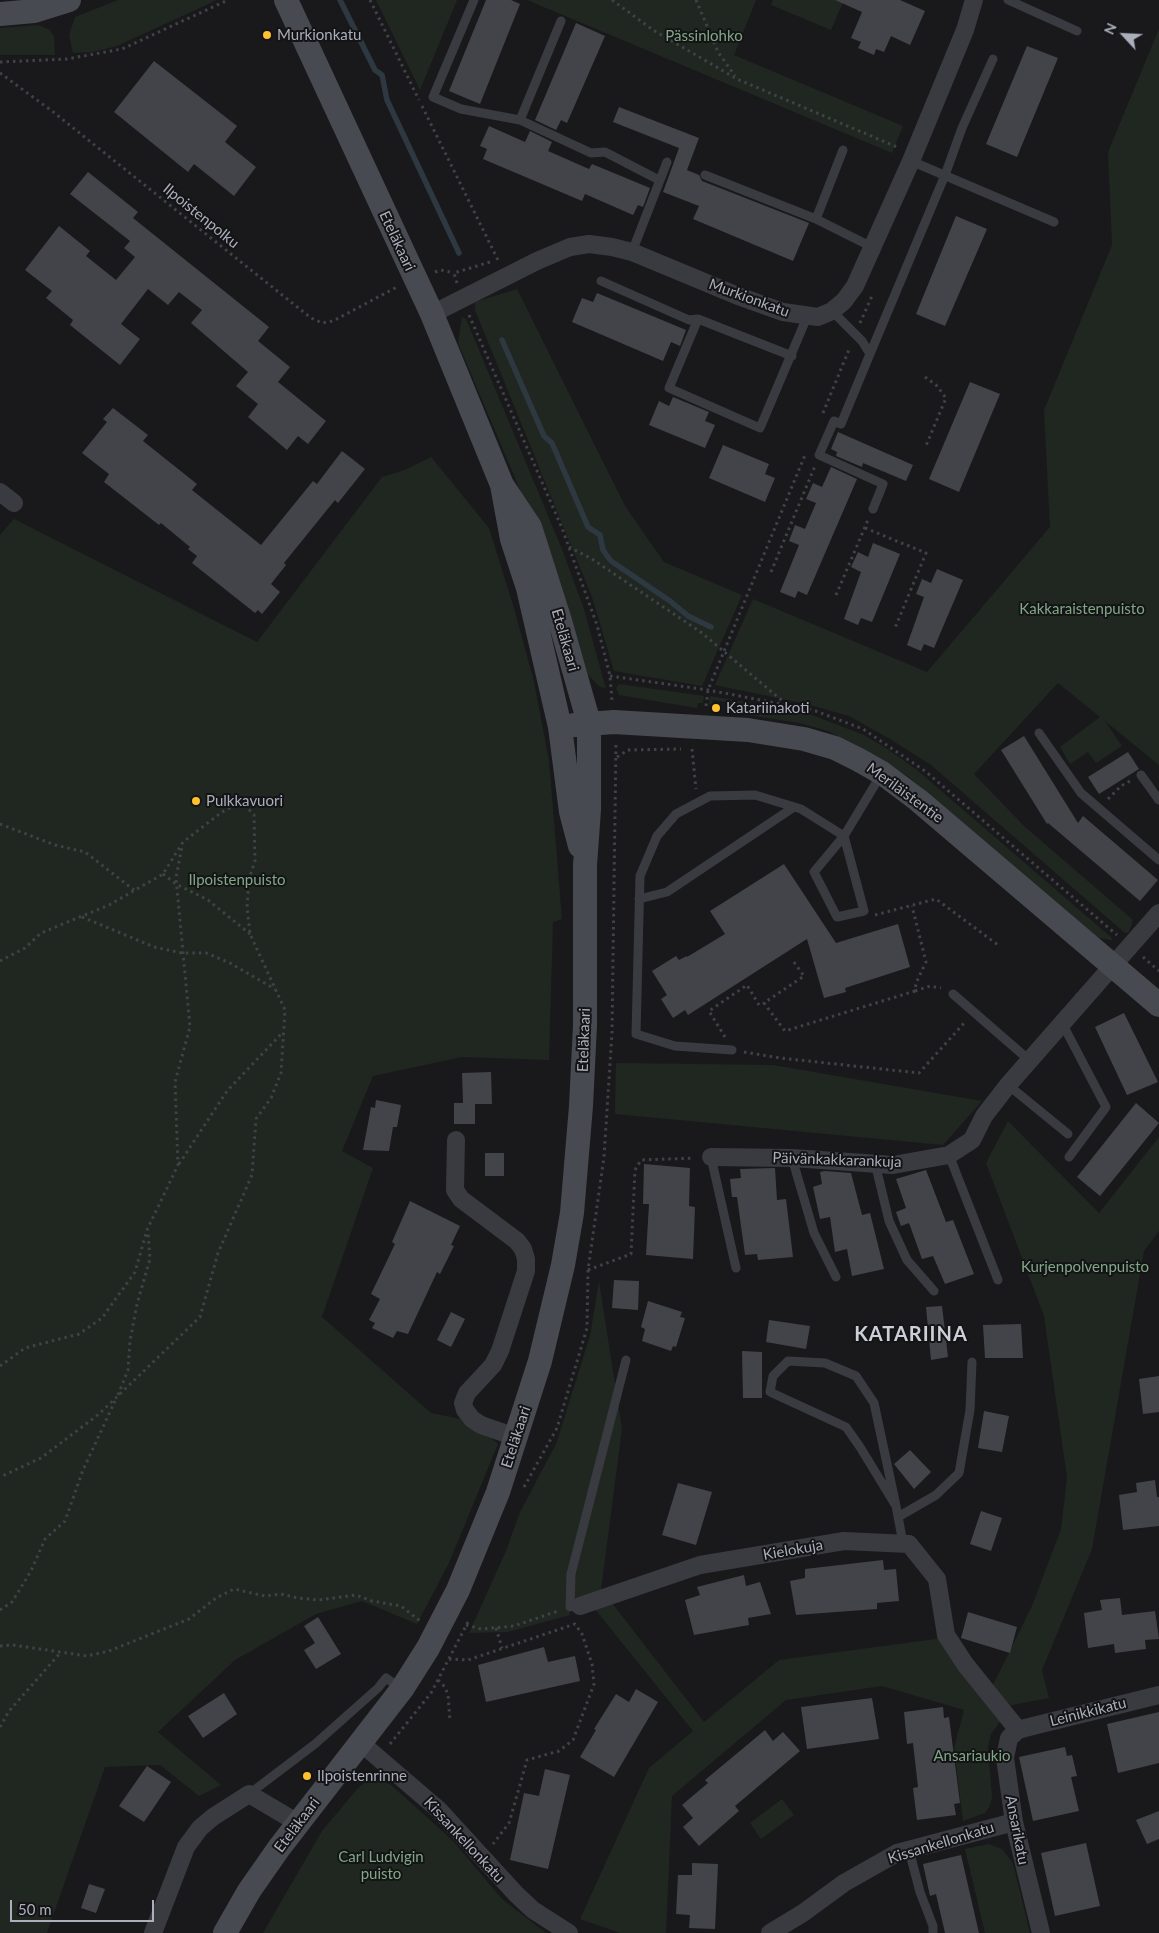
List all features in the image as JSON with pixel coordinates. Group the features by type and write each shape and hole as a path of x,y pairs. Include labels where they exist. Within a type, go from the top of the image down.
{"main road":[{"path":"0,14 34,11 69,0"},
{"name":"Eteläkaari","path":"225,1933 250,1891 298,1823 402,1690 428,1648 458,1590 482,1536 540,1361 552,1314 573,1204 585,1024 585,865 589,810 589,722 555,604 530,527 502,485 432,314 286,0"},
{"name":"Eteläkaari","path":"502,485 512,539 528,588 560,727 572,812 585,865"},
{"name":"Meriläistentie","path":"560,727 589,722 710,726 779,734 835,748 882,773 918,800 1159,1005"}],"street":[{"name":"Murkionkatu","path":"432,314 570,247 589,244 632,252 738,296 783,312 807,317 818,316 832,310 844,301 855,286 911,161 965,30 974,0"},
{"path":"0,492 14,504"},
{"name":"Päivänkakkarankuja","path":"711,1157 792,1158 893,1164 949,1155 972,1140 984,1116 1008,1085 1159,912"},
{"path":"456,1140 455,1190 461,1199 517,1241 523,1249 526,1259 526,1271 500,1351 493,1365 467,1393 464,1403 469,1415 481,1425 516,1437"},
{"name":"Kielokuja","path":"575,1606 700,1565 844,1541 903,1543"},
{"path":"903,1543 909,1544 937,1579 946,1635 965,1664 1018,1730"},
{"name":"Leinikkikatu","path":"1018,1730 1159,1695"},
{"name":"Ansarikatu","path":"1018,1730 1009,1738 1005,1758 1014,1822 1041,1933"},
{"name":"Kissankellonkatu","path":"361,1743 439,1810 533,1910 569,1933"},
{"path":"153,1933 186,1847 200,1828 213,1817 249,1794 298,1823"},
{"name":"Kissankellonkatu","path":"770,1933 870,1867 909,1850 1014,1822"}],"lane":[{"path":"474,0 433,97 462,109 520,120 591,153 605,152 659,180"},
{"path":"1008,0 1027,4 1077,31"},
{"path":"520,120 561,21"},
{"path":"873,509 883,484 820,455 834,421 841,424 945,175 962,128 993,59"},
{"path":"816,219 843,150"},
{"path":"911,161 1054,222"},
{"path":"632,252 667,162"},
{"path":"705,175 816,219 872,247"},
{"path":"600,281 689,320 698,319 792,356"},
{"path":"832,310 862,341 870,354"},
{"path":"698,319 669,388 760,428 807,317"},
{"path":"1039,733 1081,793 1159,860"},
{"path":"732,1050 675,1046 636,1034 640,876 657,836 676,814 710,796 755,795 794,807 844,836 864,911 837,917 814,872 844,836 882,773"},
{"path":"1141,775 1159,800"},
{"path":"639,898 667,892 794,807"},
{"path":"953,994 1029,1060"},
{"path":"1061,1022 1106,1106 1069,1157"},
{"path":"1008,1085 1068,1134"},
{"path":"949,1155 998,1280"},
{"path":"711,1157 736,1268"},
{"path":"792,1158 814,1233 836,1276"},
{"path":"875,1163 892,1229 907,1260 934,1291"},
{"path":"575,1606 570,1574 626,1360"},
{"path":"896,1506 846,1427 770,1392 773,1376 788,1361 826,1363 856,1376 874,1403 896,1506 903,1543"},
{"path":"898,1517 936,1495 959,1473 970,1410 972,1362"},
{"path":"249,1794 315,1744 378,1688 386,1678 402,1690"},
{"path":"909,1850 920,1892 933,1926 933,1933"}],"path":[{"path":"0,62 67,59 122,50 228,0"},
{"path":"370,0 498,260 454,273 462,298 568,546 597,626 610,676"},
{"path":"612,0 652,30 737,79 899,147"},
{"path":"696,0 718,52 737,79"},
{"name":"Ilpoistenpolku","path":"0,73 52,111 311,318 322,324 332,321 398,287"},
{"path":"925,377 936,385 946,398 925,448"},
{"path":"771,572 820,455"},
{"path":"836,595 873,509"},
{"path":"865,528 926,553 895,628"},
{"path":"568,546 592,559 702,634 788,705"},
{"path":"707,696 708,690"},
{"path":"617,757 628,750 695,749 697,802"},
{"path":"1098,808 1120,786 1141,775"},
{"path":"0,960 25,948 41,934 109,906 163,874 183,842 222,812 242,802 254,815 255,861 249,879 247,907 250,934 285,1010 281,1073 271,1098 256,1119 252,1175 218,1253 200,1317 99,1414 41,1458 0,1477"},
{"path":"0,824 55,845 85,852 134,890"},
{"path":"178,1165 175,1082 190,1027 176,884 183,842"},
{"path":"163,874 176,884 208,900 250,934"},
{"path":"864,911 872,916 936,899 998,945"},
{"path":"912,906 926,962 916,983 915,991"},
{"path":"81,917 154,947 182,953 206,953 230,963 275,989"},
{"path":"794,962 804,976 764,1003 785,1032 930,986 943,988 953,994"},
{"path":"759,1005 748,985 709,1011 732,1050 780,1058 919,1073 974,1012"},
{"path":"0,1366 25,1348 79,1334 102,1318 135,1272 148,1230 178,1165 227,1091 284,1031"},
{"path":"588,1270 631,1254 635,1170 641,1160 711,1157"},
{"path":"0,1610 12,1602 31,1571 45,1538 65,1521 96,1440 117,1398 128,1370 134,1322 150,1259 148,1230"},
{"path":"0,1646 13,1645 87,1656 109,1651 189,1619 216,1598 234,1589 265,1596 281,1594 312,1599 356,1595 372,1601 401,1606 427,1625"},
{"path":"466,1625 481,1629 514,1626 575,1606"},
{"path":"449,1659 468,1660 502,1648 527,1642 575,1624 582,1634 592,1664 594,1684 573,1740 559,1751 527,1760 509,1823 490,1848"},
{"path":"496,1628 502,1648"},
{"path":"0,1727 9,1711 61,1652"},
{"path":"438,1680 445,1687 448,1694 450,1722"}],"green space":[{"path":"118,0 217,0 117,46 93,52 73,53 69,35 75,17"},
{"path":"376,0 457,0 420,90"},
{"name":"Pässinlohko","path":"527,0 756,0 734,55 903,126 892,153"},
{"path":"773,0 844,0 831,30 771,5"},
{"path":"38,25 50,30 54,37 55,55 0,55 0,28"},
{"name":"Kakkaraistenpuisto","path":"1159,29 1159,765 1105,721 1122,746 1096,763 1088,752 1070,764 1060,747 1100,717 1058,683 974,774 1024,826 1133,920 1129,932 1125,933 931,765 890,739 849,716 806,704 715,685 753,599 927,672 1050,527 1044,410 1112,245 1108,152"},
{"path":"517,289 625,506 664,562 742,595 702,686 614,671 592,597 475,310 475,302"},
{"path":"462,317 466,319 562,549 584,609 606,689 599,686 589,676 582,664 542,542 458,343"},
{"name":"Ilpoistenpuisto","path":"431,457 489,528 514,608 534,682 549,760 562,919 553,922 549,1060 462,1057 373,1076 342,1151 373,1168 322,1317 431,1413 461,1419 489,1436 498,1444 449,1563 417,1624 362,1601 316,1614 235,1660 158,1732 221,1785 199,1796 160,1765 105,1767 47,1933 0,1933 0,535 14,519 257,642 382,477 405,470"},
{"path":"619,684 704,696 703,703 698,703 697,708 619,695 616,688"},
{"path":"710,696 804,712 864,735 889,750 917,770 1112,938 1112,940 1098,938 911,779 882,759 828,731 799,723 735,713 735,708 726,707 726,702 713,700 712,705 709,704"},
{"path":"616,1063 773,1065 982,1101 943,1145 615,1114"},
{"name":"Kurjenpolvenpuisto","path":"1008,1121 1099,1213 1159,1137 1159,1231 1144,1251 1092,1549 1042,1670 1049,1698 1007,1706 992,1687 1032,1606 1061,1529 1067,1477 1044,1316 986,1163"},
{"path":"599,1281 622,1429 601,1590 567,1602 570,1615 508,1632 469,1633 506,1551 520,1512 556,1444 590,1336"},
{"name":"Ansariaukio","path":"612,1603 704,1722 779,1660 943,1638 946,1650 1000,1722 991,1734 988,1747 992,1797 990,1806 985,1813 963,1821 954,1748 964,1710 882,1686 786,1700 672,1796 666,1933 620,1933 580,1919 649,1768 693,1731 594,1608"},
{"name":"Carl Ludvigin puisto","path":"383,1781 391,1785 454,1842 502,1899 546,1933 263,1933 322,1831 358,1788 365,1782"},
{"path":"782,1799 794,1815 761,1839 750,1823"},
{"path":"988,1844 1002,1849 1013,1863 1030,1933 985,1933 965,1849"}],"building":[{"path":"486,0 511,0 520,4 480,104 449,91"},
{"path":"835,0 900,0 925,11 910,45 891,36 884,52 876,49 874,55 858,48 861,42 851,38 862,12"},
{"path":"576,23 605,36 567,123 561,120 556,130 535,120"},
{"path":"1027,46 1058,58 1017,157 986,144"},
{"path":"154,61 237,126 225,142 256,167 234,196 194,164 188,172 114,112"},
{"path":"619,107 699,138 687,170 699,175 702,181 809,223 793,261 693,219 699,206 663,192 679,148 613,122"},
{"path":"489,126 525,142 530,131 552,142 548,151 589,169 592,164 650,188 643,207 638,205 633,215 585,194 582,201 483,159 487,149 480,146"},
{"path":"88,172 138,212 133,218 269,327 258,341 290,367 278,382 326,421 308,444 298,436 287,450 248,417 258,404 236,386 248,372 191,323 202,310 179,292 168,305 148,289 121,324 140,339 120,365 70,325 73,320 46,298 52,291 25,270 59,226 90,251 86,256 116,280 135,257 124,248 130,241 70,194"},
{"path":"956,216 987,229 945,326 916,314"},
{"path":"597,293 686,330 680,346 671,342 663,361 572,322 582,298 593,302"},
{"path":"970,382 1000,394 959,492 929,479"},
{"path":"673,397 709,412 705,421 715,425 705,448 649,425 659,401 669,406"},
{"path":"113,408 148,435 143,441 197,484 192,490 261,545 313,481 317,484 342,451 365,469 338,503 335,500 284,563 286,565 271,584 280,592 262,614 258,610 255,613 192,563 197,556 188,549 190,547 161,523 159,525 104,482 109,474 82,453 107,422 103,419"},
{"path":"838,432 913,465 906,481 863,463 862,467 836,456 837,452 831,449"},
{"path":"723,445 769,464 765,474 775,478 765,502 709,478"},
{"path":"831,467 857,479 807,595 798,591 795,598 780,592 799,545 789,541 795,525 805,529 816,503 806,499 813,483 822,487"},
{"path":"873,543 900,554 872,622 861,618 858,625 844,619 861,572 851,567 858,552 868,557"},
{"path":"937,569 963,580 934,648 924,644 921,651 907,645 924,597 916,594 922,579 931,583"},
{"path":"1024,736 1078,823 1083,816 1158,880 1140,901 1047,824 1001,750"},
{"path":"1128,752 1139,769 1099,794 1088,777"},
{"path":"784,864 836,943 898,924 910,967 845,988 846,992 824,998 807,939 688,1015 685,1010 673,1018 661,999 667,995 652,971 676,956 679,960 687,957 725,934 710,911"},
{"path":"1124,1013 1158,1082 1127,1095 1095,1027"},
{"path":"491,1072 492,1104 475,1104 475,1124 454,1124 454,1103 463,1103 462,1073"},
{"path":"376,1100 401,1105 397,1127 393,1127 389,1151 363,1150 371,1107 375,1108"},
{"path":"1136,1103 1159,1123 1100,1196 1077,1177"},
{"path":"485,1153 504,1153 504,1176 485,1176"},
{"path":"644,1164 690,1168 689,1206 695,1207 693,1259 646,1255 649,1204 643,1204"},
{"path":"775,1168 777,1200 786,1199 793,1257 758,1260 757,1254 745,1255 737,1197 732,1197 730,1179 741,1178 740,1169"},
{"path":"926,1170 946,1222 953,1220 974,1274 945,1284 933,1256 922,1259 909,1223 901,1226 896,1212 906,1208 896,1179"},
{"path":"820,1172 851,1173 862,1215 870,1213 884,1269 852,1276 847,1249 835,1252 830,1217 820,1219 813,1187 822,1184"},
{"path":"410,1201 460,1226 451,1245 454,1246 440,1274 437,1272 408,1334 397,1331 393,1338 372,1328 375,1323 369,1320 380,1299 371,1294 395,1244 392,1242"},
{"path":"614,1280 639,1281 638,1310 612,1308"},
{"path":"648,1301 682,1312 680,1317 685,1318 676,1347 673,1346 671,1351 642,1341 645,1329 641,1327"},
{"path":"942,1306 948,1357 931,1360 926,1307"},
{"path":"451,1312 465,1319 451,1347 437,1340"},
{"path":"769,1320 810,1326 806,1349 766,1342"},
{"path":"1021,1324 1023,1358 985,1358 983,1325"},
{"path":"742,1351 762,1352 762,1398 743,1398"},
{"path":"1159,1376 1159,1412 1143,1414 1139,1379"},
{"path":"984,1411 1009,1416 1002,1452 978,1448"},
{"path":"910,1450 931,1472 914,1489 894,1464"},
{"path":"1155,1480 1157,1497 1159,1497 1159,1526 1123,1530 1119,1495 1137,1492 1136,1483"},
{"path":"678,1483 712,1492 696,1545 662,1535"},
{"path":"981,1511 1002,1518 991,1551 970,1544"},
{"path":"883,1560 884,1570 896,1569 899,1601 877,1603 877,1609 796,1615 790,1581 805,1578 805,1569"},
{"path":"744,1575 746,1586 760,1582 771,1614 748,1618 749,1625 694,1635 685,1600 700,1595 697,1587"},
{"path":"1120,1598 1122,1615 1155,1611 1159,1639 1145,1640 1146,1649 1115,1653 1114,1644 1088,1648 1084,1613 1102,1610 1100,1600"},
{"path":"968,1612 1017,1627 1010,1653 961,1638"},
{"path":"318,1617 341,1654 316,1669 304,1650 315,1643 304,1626"},
{"path":"544,1647 548,1662 575,1656 580,1681 486,1702 478,1665"},
{"path":"636,1689 658,1702 614,1777 580,1757 596,1730 594,1729 616,1694 629,1702"},
{"path":"224,1693 237,1714 203,1738 188,1716"},
{"path":"872,1698 879,1739 807,1749 801,1707"},
{"path":"943,1707 944,1718 949,1717 960,1803 954,1804 956,1815 917,1820 913,1788 918,1787 913,1743 907,1744 904,1712"},
{"path":"1159,1712 1159,1763 1118,1773 1107,1724"},
{"path":"765,1730 773,1741 783,1732 800,1751 735,1806 739,1811 699,1846 683,1827 693,1818 682,1805 708,1783 705,1780"},
{"path":"1065,1747 1067,1756 1072,1755 1077,1776 1071,1777 1079,1811 1033,1821 1019,1757"},
{"path":"147,1766 171,1782 144,1822 119,1806"},
{"path":"545,1769 570,1775 548,1869 510,1860 524,1793 539,1796"},
{"path":"1159,1811 1159,1839 1147,1844 1136,1820"},
{"path":"1086,1843 1100,1906 1055,1916 1041,1853"},
{"path":"961,1855 979,1933 945,1933 936,1894 930,1896 923,1864"},
{"path":"692,1863 718,1864 715,1929 689,1928 690,1915 676,1914 678,1875 692,1875"},
{"path":"89,1884 105,1889 96,1913 81,1908"}],"waterway":[{"path":"340,0 375,70 382,75 387,100 459,253"},
{"path":"502,340 544,436 552,443 588,527 600,535 603,550 611,561 670,601 688,616 711,627"}],"place":[{"name":"Murkionkatu","path":"267,35"},
{"name":"Katariinakoti","path":"716,708"},
{"name":"Pulkkavuori","path":"196,801"},
{"name":"Ilpoistenrinne","path":"307,1776"}],"district":[{"name":"KATARIINA","path":"911,1335"}]}
